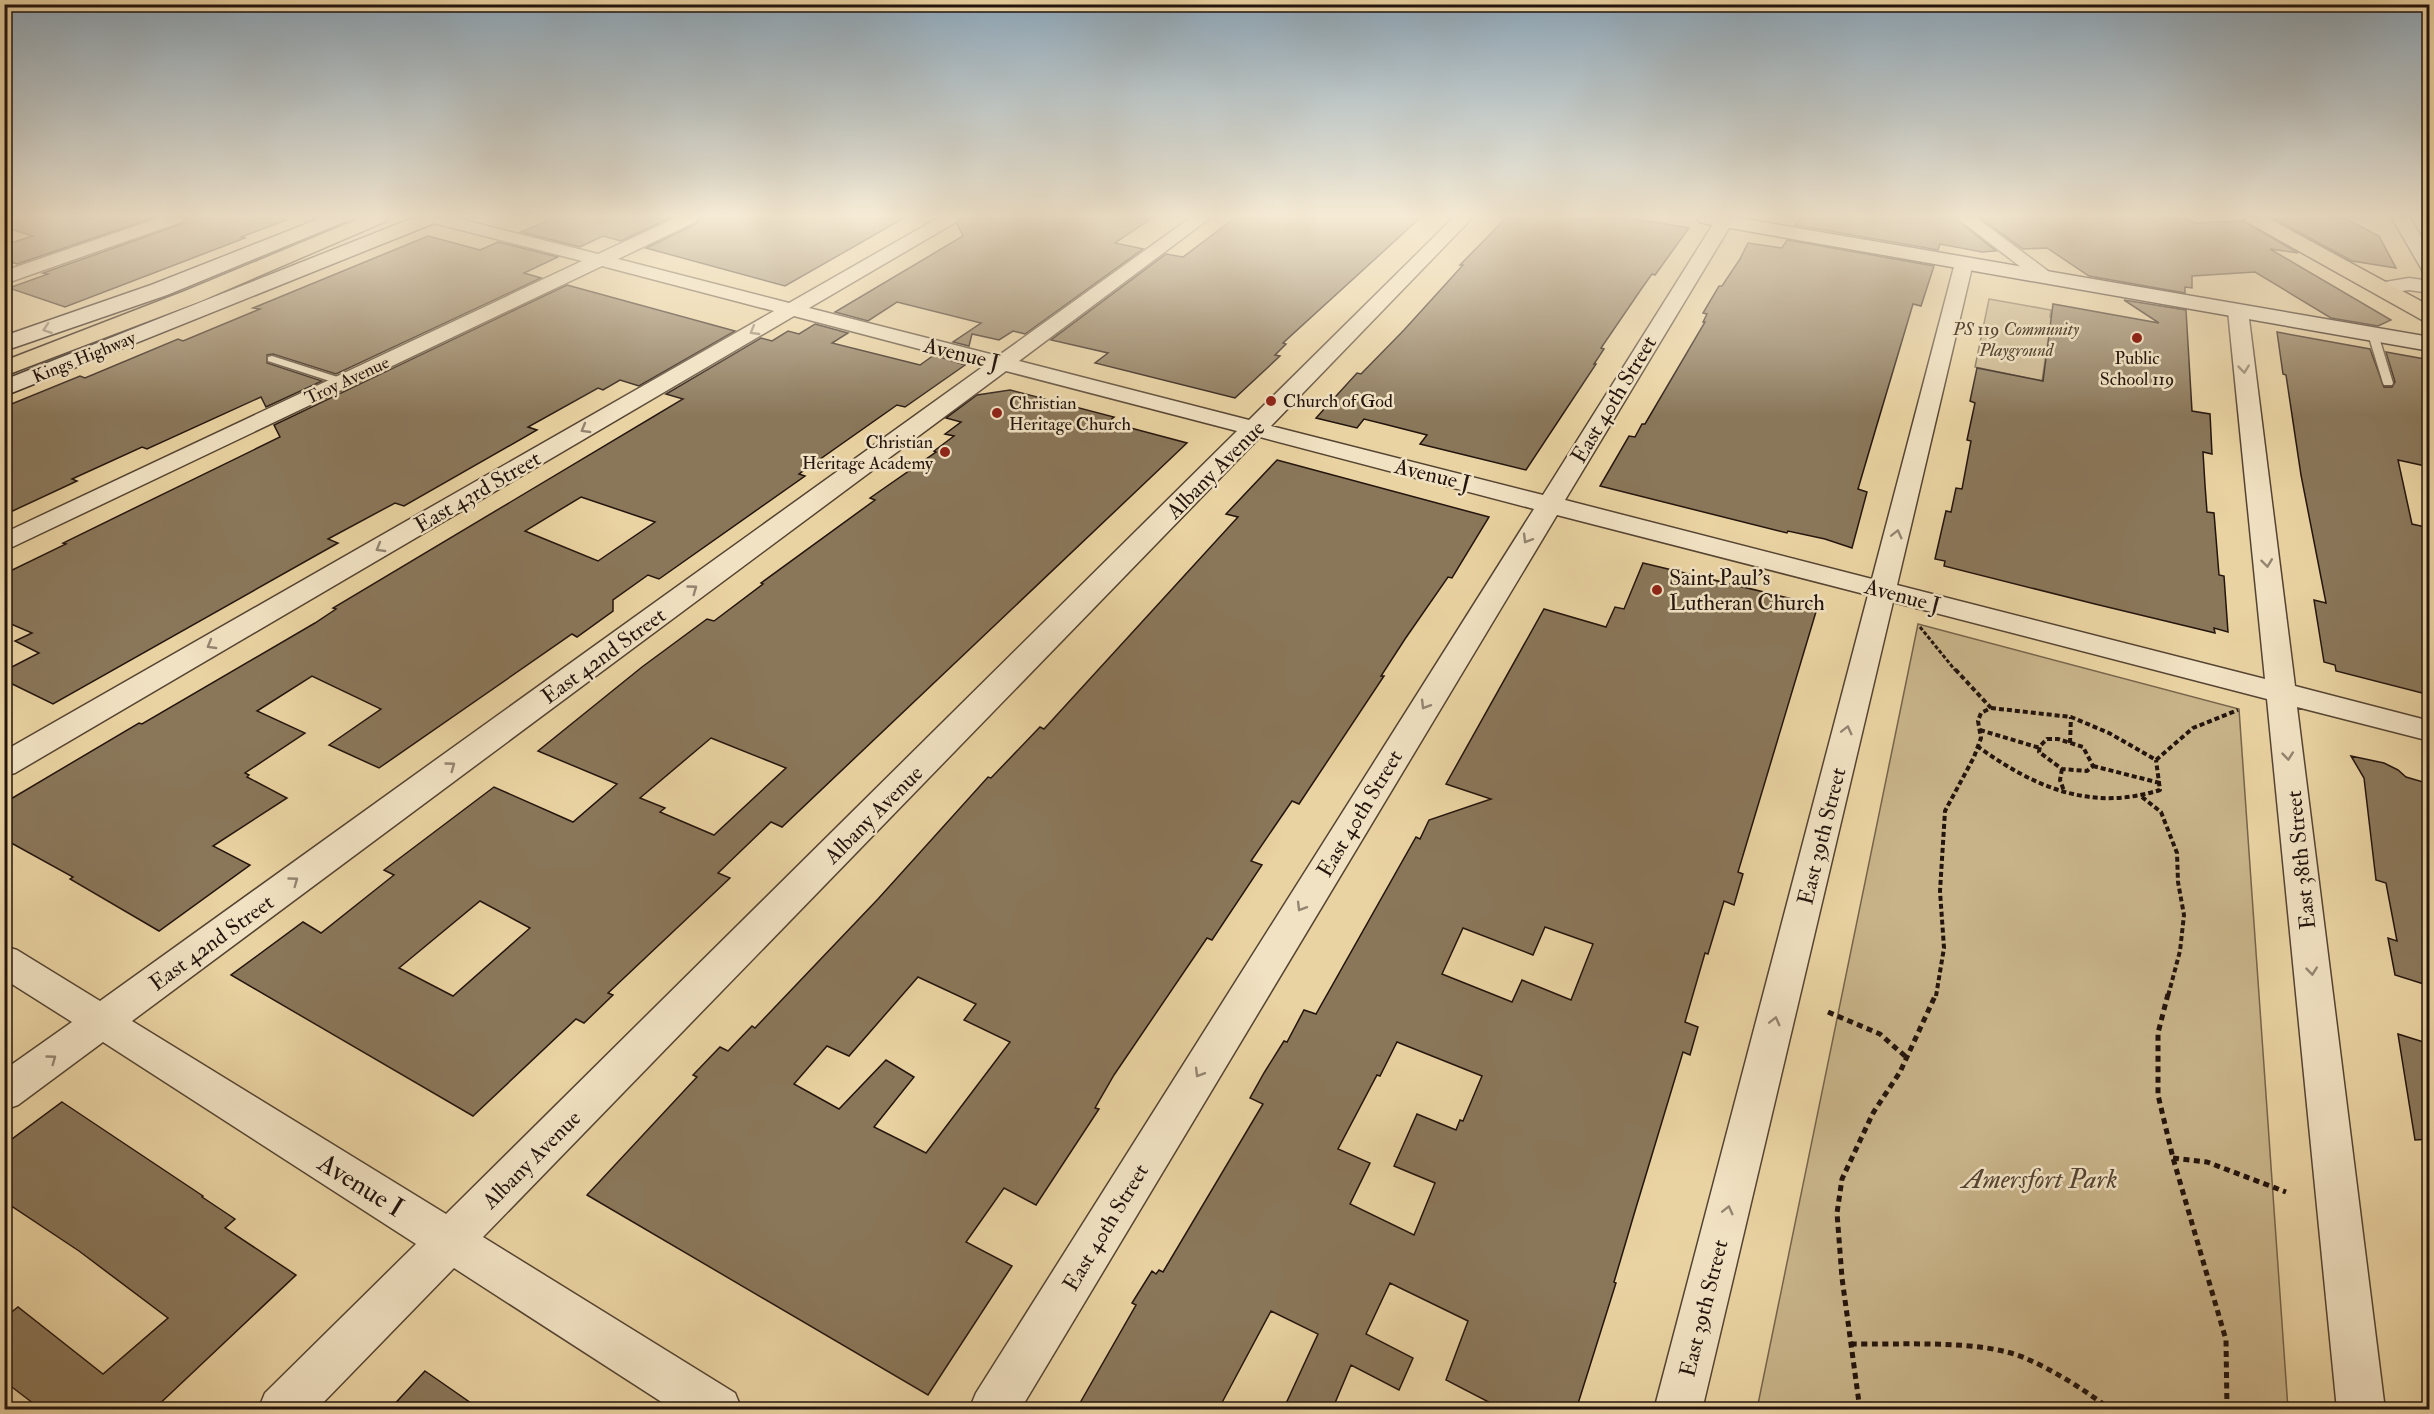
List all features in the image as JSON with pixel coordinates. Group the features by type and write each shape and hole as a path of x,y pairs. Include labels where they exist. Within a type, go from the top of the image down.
{"main road":[{"path":"159,290 180,284"},
{"name":"Kings Highway","path":"4,369 221,284"},
{"path":"2373,284 2430,315"},
{"path":"65,346 197,312"}],"street":[{"name":"Kings Highway","path":"4,344 174,284"},
{"name":"Kings Highway","path":"4,389 266,284"},
{"name":"Troy Avenue","path":"4,543 549,284"},
{"name":"Avenue J","path":"694,284 2430,731"},
{"name":"East 43rd Street","path":"4,765 835,284"},
{"name":"East 42nd Street","path":"4,1093 1111,284"},
{"name":"Albany Avenue","path":"282,1410 1397,284"},
{"name":"East 40th Street","path":"993,1410 1549,504 1679,284"},
{"name":"East 39th Street","path":"1678,1410 1959,284"},
{"path":"2085,284 2430,344"},
{"path":"2380,288 2409,284 2430,287"},
{"name":"East 38th Street","path":"2238,311 2361,1410"},
{"name":"Avenue I","path":"4,960 718,1410"}],"lane":[{"path":"2373,334 2388,383"},
{"path":"272,359 343,382"}],"path":[{"path":"1913,621 1937,645 1959,675 1991,708"},
{"path":"2156,760 2181,734 2197,723 2246,707"},
{"path":"1860,1410 1837,1213 1842,1179 1873,1113 1900,1072 1934,1002 1940,981 1944,948 1940,891 1945,811 1974,757 1981,738 1978,721 1981,712 1991,708 2071,717 2109,733 2156,760"},
{"path":"2070,743 2071,717"},
{"path":"1980,729 2040,748"},
{"path":"2047,739 2058,739 2084,747 2093,766 2087,771 2062,769 2039,752 2040,748 2047,739"},
{"path":"1977,746 2025,777 2065,792 2102,799 2124,800 2142,797 2160,789 2156,760"},
{"path":"2093,766 2160,783"},
{"path":"2062,769 2060,780 2065,792"},
{"path":"2142,797 2162,812 2177,853 2178,882 2184,915 2180,951 2157,1044 2158,1095 2173,1158 2226,1340 2227,1410"},
{"path":"1828,1012 1866,1025 1892,1040 1906,1057"},
{"path":"2173,1158 2207,1162 2286,1192"},
{"path":"1851,1344 1973,1346 2023,1357 2088,1392 2111,1410"}],"green space":[{"name":"PS 119 Community Playground","path":"1989,299 2051,310 2050,317 2060,319 2057,356 2046,354 2042,381 1975,367"},
{"name":"Amersfort Park","path":"1918,624 2239,709 2288,1409 1757,1409"}],"building":[{"path":"20,284 125,284 65,307 9,288"},
{"path":"311,284 528,284 336,374 273,354 267,355 267,363 322,381 266,407 261,397 147,449 142,447 72,479 77,481 4,515 4,407 80,376 85,378 178,339 183,341 260,309 253,308"},
{"path":"882,284 1094,284 1025,334 1013,331 999,340 972,334 969,346 953,342 981,323 897,302 868,321 835,312"},
{"path":"1126,284 1348,284 1283,343 1286,344 1275,355 1280,356 1235,398 1095,363 1108,353 1051,340"},
{"path":"1446,284 1645,284 1601,348 1604,349 1594,364 1596,364 1526,470 1420,444 1427,435 1364,419 1357,428 1316,418 1357,373 1361,374"},
{"path":"1723,284 1928,284 1921,306 1913,304 1858,489 1867,492 1852,548 1825,539 1788,531 1787,533 1600,486 1629,436 1635,437 1642,424 1645,424 1705,322 1703,322 1707,314 1703,313 1719,286"},
{"path":"2134,284 2192,284 2192,288 2185,287 2185,293"},
{"path":"2275,284 2330,284 2391,320 2378,326 2331,318"},
{"path":"567,285 735,331 639,386 620,380 603,390 598,388 528,427 537,430 404,506 395,503 328,539 338,543 53,704 4,680 4,671 39,653 15,641 32,633 4,621 4,574 280,437 274,425"},
{"path":"2124,300 2186,310 2192,411 2210,414 2212,454 2203,452 2207,512 2214,513 2219,575 2224,576 2228,632 2214,628 2215,633 2095,604 1944,566 1945,561 1935,559 1946,511 1951,512 1956,488 1962,489 1971,441 1967,440 1975,403 1970,401 1977,368 2043,381 2053,304 2159,323"},
{"path":"815,324 848,333 832,343 920,365 934,355 965,365 905,407 897,405 799,474 805,476 659,579 648,575 613,600 613,611 577,637 572,634 379,768 329,745 381,709 312,676 257,711 305,733 245,773 249,775 247,777 287,798 213,846 250,865 159,931 70,879 73,877 4,839 4,803 315,623 336,609 333,608 683,399 666,394 761,338 772,341 788,331 799,334","holes":["581,497 655,522 598,561 525,531"]},
{"path":"2277,332 2370,349 2384,387 2392,387 2395,382 2386,352 2430,360 2430,467 2398,460 2412,524 2430,528 2430,695 2336,671 2335,665 2324,662 2314,600 2326,603 2301,475"},
{"path":"1010,390 1114,417 1108,422 1187,443 782,827 771,822 718,873 730,878 608,993 613,995 584,1023 576,1019 473,1116 231,975 303,922 321,933 394,875 384,870 494,787 573,822 617,784 538,751 642,667 707,619 714,621 763,584 761,583 875,500 870,498 936,452 934,451 954,436 945,434 961,422 946,418 977,395","holes":["711,738 786,768 714,835 660,812 665,808 640,798","480,901 530,928 453,996 399,968"]},
{"path":"1277,460 1489,517 1452,578 1448,577 1405,639 1381,676 1384,676 1299,804 1292,801 1251,861 1262,865 1212,940 1207,938 1114,1075 1095,1108 1099,1109 1036,1205 1004,1188 966,1242 1012,1266 928,1395 587,1195 697,1077 693,1075 720,1047 728,1051 752,1026 755,1028 878,899 988,777 991,778 1040,727 1044,729 1238,517 1226,514","holes":["918,977 976,1004 964,1020 1010,1042 926,1153 874,1127 914,1077 886,1060 839,1109 794,1084 827,1046 849,1056"]},
{"path":"1643,563 1818,605 1738,872 1743,874 1734,905 1724,901 1708,954 1705,953 1685,1022 1698,1027 1690,1055 1683,1052 1614,1282 1616,1283 1576,1410 1504,1410 1446,1380 1468,1321 1390,1283 1366,1334 1413,1358 1399,1390 1351,1365 1332,1410 1283,1410 1318,1334 1271,1311 1218,1410 1076,1410 1136,1305 1132,1303 1152,1271 1156,1274 1159,1270 1163,1272 1263,1104 1250,1098 1264,1073 1284,1041 1287,1042 1304,1010 1316,1014 1416,837 1420,839 1429,820 1491,799 1446,784 1544,609 1606,627 1615,607 1624,609","holes":["1545,927 1593,944 1571,1000 1522,980 1512,1002 1442,974 1463,928 1533,955","1397,1042 1482,1076 1463,1121 1460,1120 1456,1130 1417,1114 1394,1166 1435,1183 1414,1235 1350,1204 1370,1163 1338,1149"]},
{"path":"2351,756 2384,763 2406,777 2430,784 2430,986 2395,975 2388,938 2397,941 2386,883 2376,880 2364,778"},
{"path":"2398,1034 2430,1044 2430,1139 2415,1140"},
{"path":"62,1102 235,1219 225,1228 296,1275 153,1410 42,1410 4,1381 4,1318 18,1307 103,1374 168,1318 79,1251 4,1201 4,1145"},
{"path":"425,1371 481,1410 389,1410"}],"place":[{"name":"Public School 119","path":"2137,338"},
{"name":"Church of God","path":"1271,401"},
{"name":"Christian Heritage Church","path":"997,413"},
{"name":"Christian Heritage Academy","path":"945,452"},
{"name":"Saint Paul's Lutheran Church","path":"1657,590"}]}
